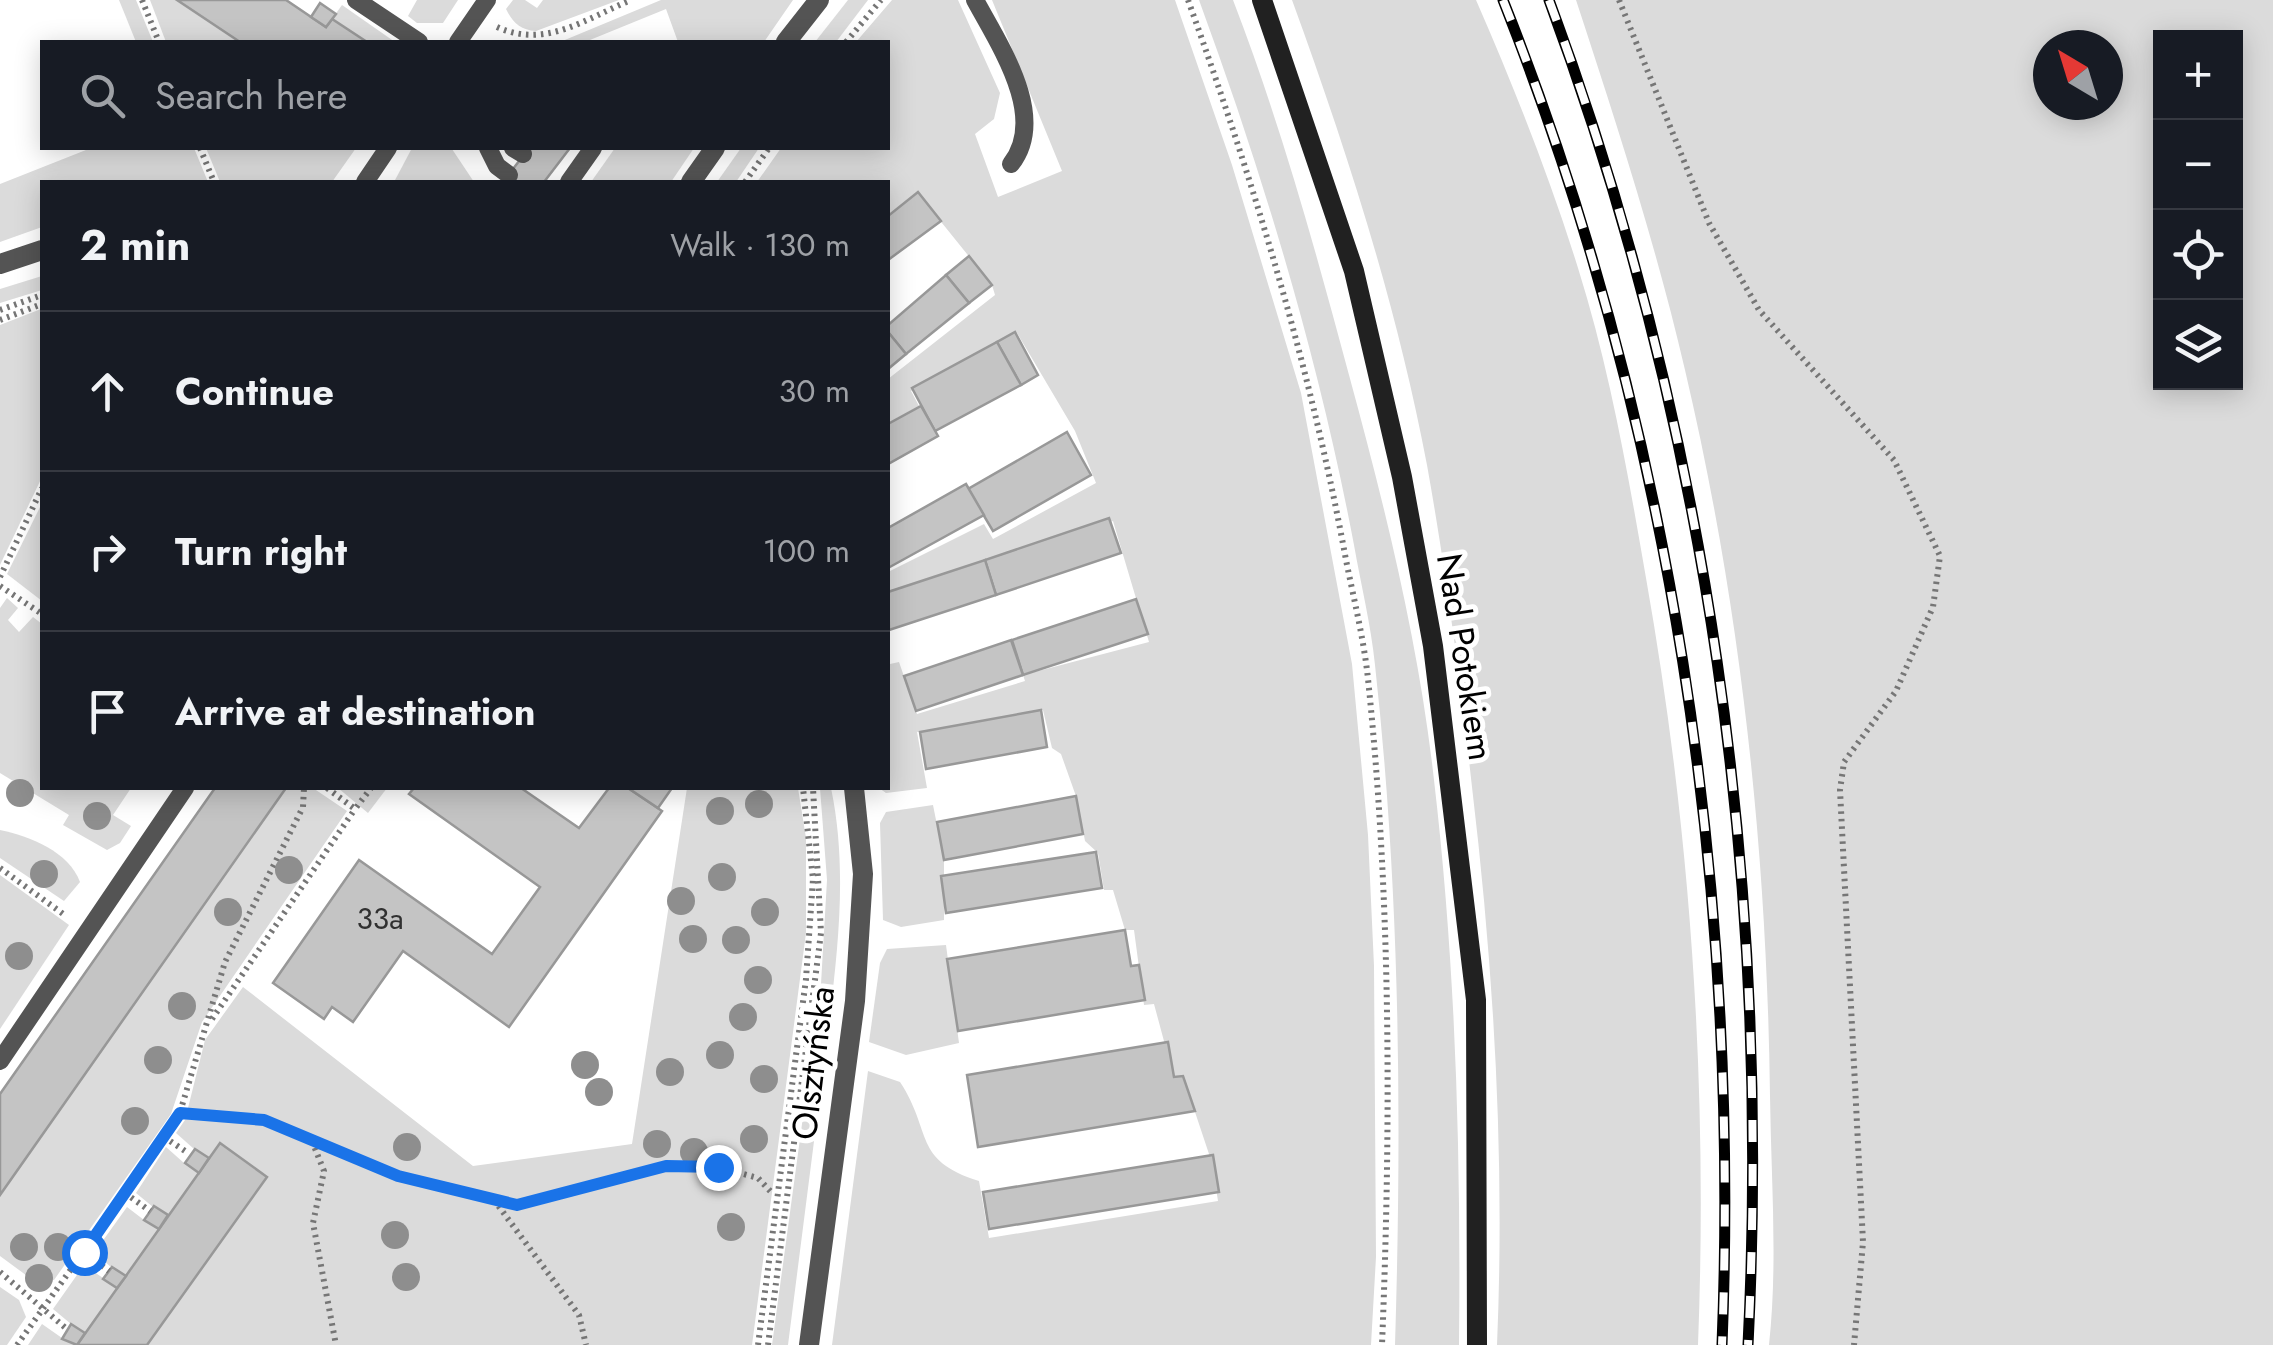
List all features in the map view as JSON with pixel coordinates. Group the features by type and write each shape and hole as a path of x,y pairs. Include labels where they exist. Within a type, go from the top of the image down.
{"main road":[{"name":"Nad Potokiem","path":"1262,0 1354,271 1402,476 1433,646 1476,1000 1476,1345"}],"street":[{"path":"788,40 819,0"},
{"path":"692,180 714,150"},
{"path":"0,264 40,251"},
{"name":"Olsztyńska","path":"809,1345 855,1001 864,874 854,790"}],"lane":[{"path":"356,0 416,40"},
{"path":"459,40 487,0"},
{"path":"976,0 1022,100 1028,126 1024,148 1011,164"},
{"path":"366,180 387,150"},
{"path":"489,150 508,175"},
{"path":"0,1061 184,790"}],"path":[{"path":"142,0 158,40"},
{"path":"475,18 510,33 548,37 631,0"},
{"path":"848,40 881,0"},
{"path":"1188,0 1263,220 1294,331 1329,467 1368,676 1386,989 1382,1345"},
{"path":"1619,0 1709,223 1750,296 1894,460 1940,556 1933,607 1896,691 1844,762 1840,790 1863,1242 1854,1345"},
{"path":"201,150 213,180"},
{"path":"746,180 769,150"},
{"path":"0,310 40,296"},
{"path":"0,320 40,305"},
{"path":"0,577 40,492"},
{"path":"0,586 6,590 0,598"},
{"path":"0,586 40,613"},
{"path":"17,1345 180,1113 226,962 303,807 304,790"},
{"path":"331,790 355,809"},
{"path":"206,1029 369,790"},
{"path":"758,1345 806,978 813,878 803,790"},
{"path":"768,1345 821,933 813,790"},
{"path":"0,868 88,932"},
{"path":"180,1113 264,1120 398,1176 517,1205 666,1166 718,1167 758,1178 772,1193"},
{"path":"164,1138 188,1153"},
{"path":"312,1140 324,1170 313,1223 336,1345"},
{"path":"125,1193 150,1211"},
{"path":"494,1199 579,1316 586,1345"},
{"path":"84,1252 109,1271"},
{"path":"0,1272 68,1330"}],"shaded area":[{"path":"119,0 136,0 152,40 135,40"},
{"path":"150,0 177,0 237,40 165,40"},
{"path":"417,0 458,0 443,23 417,23 408,16"},
{"path":"513,0 525,0 537,8 543,0 619,0 536,31 521,27 511,18 506,9"},
{"path":"661,0 793,0 765,40 677,40 666,9 590,40 565,40"},
{"path":"848,0 868,0 838,40 817,40"},
{"path":"892,0 958,0 1000,93 994,119 975,134 998,197 1062,171 992,0 1175,0 1232,165 1301,393 1352,664 1368,835 1374,966 1376,1257 1371,1345 832,1345 868,1071 900,1082 933,1154 958,1173 979,1181 989,1238 1218,1201 1212,1163 1185,1082 1175,1082 1154,1004 1144,1005 1134,930 1125,930 1113,890 1104,890 1098,853 1085,841 1077,799 1061,754 1052,748 1043,710 917,732 927,788 886,793 882,790 890,790 890,664 899,662 917,714 1025,681 1023,675 1149,642 1113,521 890,593 890,571 984,524 993,539 1096,483 1075,431 1017,333 911,391 919,406 890,422 890,377 995,295 992,285 917,192 890,213 890,180 758,180 780,150 890,150 890,40 858,40"},
{"path":"1199,0 1233,0 1266,92 1349,375 1410,627 1428,729 1452,992 1458,1133 1459,1345 1395,1345 1397,1005 1390,835 1373,650 1340,476 1307,338 1246,134"},
{"path":"1292,0 1476,0 1531,133 1578,268 1600,345 1625,461 1675,769 1698,1056 1698,1345 1497,1345 1500,1205 1492,996 1480,856 1440,545 1415,406 1386,288"},
{"path":"1576,0 2273,0 2273,1345 1769,1345 1774,1252 1768,1005 1757,822 1747,731 1736,640 1705,460 1674,323 1635,184"},
{"path":"342,5 392,40 364,40 332,19"},
{"path":"86,150 195,150 207,180 40,180 40,228 0,242 0,184"},
{"path":"207,150 355,150 333,180 219,180"},
{"path":"411,150 453,150 473,180 395,180"},
{"path":"614,150 693,150 672,180 592,180"},
{"path":"740,150 758,150 737,180 718,180"},
{"path":"40,277 40,291 0,303 0,289"},
{"path":"40,309 40,481 0,565 0,325"},
{"path":"40,507 40,599 7,574"},
{"path":"7,598 18,608 8,620 19,632 33,617 40,622 40,790 130,790 113,815 131,826 120,843 107,850 63,825 69,815 0,773 0,608"},
{"path":"285,790 316,790 347,811 202,1022 171,1114 54,1280 34,1281 0,1256 0,1195"},
{"path":"340,790 385,790 368,813"},
{"path":"687,790 798,790 806,838 806,933 752,1345 28,1345 42,1324 62,1338 71,1324 53,1309 84,1265 103,1278 111,1267 94,1253 127,1207 144,1220 153,1207 136,1193 166,1147 184,1163 194,1149 176,1133 185,1120 205,1040 243,987 473,1166 632,1144"},
{"path":"820,790 831,790 837,822 840,891 836,960 788,1345 772,1345 821,984 827,880"},
{"path":"933,805 944,860 944,920 901,927 883,920 880,823 886,812"},
{"path":"0,830 36,841 67,862 80,882 64,901 0,858"},
{"path":"0,875 69,925 0,1029"},
{"path":"946,945 959,1043 906,1055 869,1042 880,963 887,949"},
{"path":"0,1287 19,1300 26,1317 7,1345 0,1345"}],"building":[{"path":"177,0 286,0 326,27 332,19 364,40 237,40"},
{"path":"320,3 336,14 326,27 311,17"},
{"path":"527,150 568,150 546,180 505,180"},
{"path":"918,192 941,221 890,259 890,214"},
{"path":"969,256 992,285 969,303 946,275"},
{"path":"946,275 969,303 906,354 890,334 890,323"},
{"path":"1015,332 1038,375 1021,385 997,342"},
{"path":"890,334 906,354 890,367"},
{"path":"997,342 1021,385 935,431 912,388"},
{"path":"921,406 938,436 890,463 890,423"},
{"path":"1067,432 1091,475 993,531 968,489"},
{"path":"966,484 984,515 890,567 890,527"},
{"path":"1109,518 1121,553 996,595 985,560"},
{"path":"985,560 996,595 890,630 890,591"},
{"path":"1136,599 1148,634 1023,675 1012,640"},
{"path":"1011,640 1023,675 916,711 904,676"},
{"path":"1041,710 1047,747 926,769 920,732"},
{"path":"214,790 285,790 0,1195 0,1094"},
{"path":"412,790 524,790 579,828 608,790 631,790 662,811 509,1027 403,951 353,1022 332,1007 324,1019 273,983 359,860 492,954 540,887 409,794"},
{"path":"631,790 671,790 658,808"},
{"path":"1076,796 1083,834 944,860 937,822"},
{"path":"1096,852 1102,888 946,913 941,876"},
{"path":"1125,930 1131,966 1139,965 1145,1000 958,1031 947,959"},
{"path":"1168,1042 1174,1077 1183,1076 1195,1111 978,1147 967,1075"},
{"path":"220,1143 267,1177 147,1345 77,1345"},
{"path":"195,1149 209,1158 199,1173 185,1163"},
{"path":"1213,1155 1219,1192 989,1229 983,1192"},
{"path":"154,1206 168,1215 159,1229 144,1220"},
{"path":"112,1267 126,1276 117,1288 103,1279"},
{"path":"71,1324 85,1333 77,1345 62,1339"}],"railway":[{"path":"1503,0 1562,161 1611,325 1651,492 1683,661 1705,831 1719,1002 1725,1174 1722,1345"},
{"path":"1549,0 1604,162 1651,327 1688,494 1717,662 1737,832 1749,1002 1753,1173 1748,1345"}],"route":[{"path":"84,1252 180,1113 264,1120 398,1176 517,1205 666,1166 718,1167"}]}
